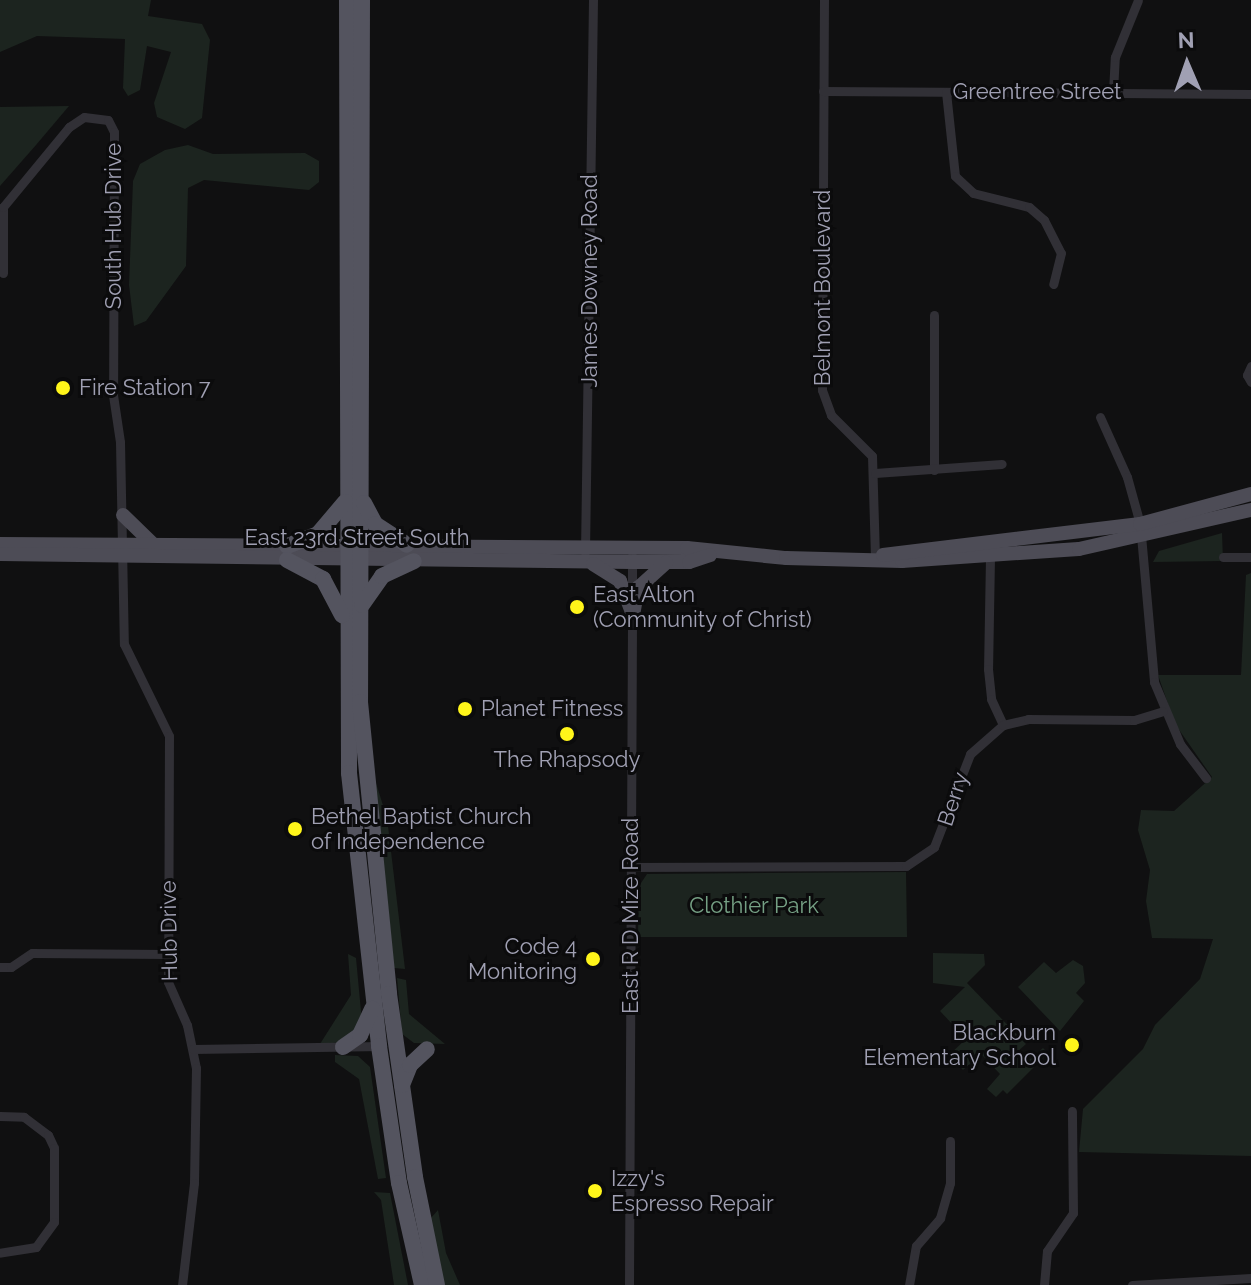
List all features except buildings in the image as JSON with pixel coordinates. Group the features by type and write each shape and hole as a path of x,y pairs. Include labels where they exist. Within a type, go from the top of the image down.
{"highway":[{"path":"347,0 354,553 361,606 367,797 396,1046 437,1285"},
{"path":"361,606 382,576 411,553 375,524 353,499 362,0"},
{"path":"346,628 329,586 287,553 318,534 353,499"},
{"path":"354,553 346,628 349,773 373,1007 407,1221 413,1285"},
{"path":"343,1047 360,1035 373,1007"},
{"path":"402,1086 410,1065 427,1049"},
{"path":"407,1221 422,1285"}],"main road":[{"path":"875,557 1142,531 1251,494"},
{"path":"875,557 990,557 1251,510"},
{"path":"123,515 154,545"},
{"name":"East 23rd Street South","path":"0,544 287,553 875,557"},
{"name":"East 23rd Street South","path":"0,554 124,550 154,545 287,553"},
{"path":"585,554 612,573 632,618"},
{"name":"East 23rd Street South","path":"632,555 670,561 714,554"},
{"path":"632,618 638,588 670,561"}],"street":[{"name":"James Downey Road","path":"585,554 593,0"},
{"name":"Belmont Boulevard","path":"824,0 822,390 831,415 872,456 875,473 875,557"},
{"path":"1113,92 1115,57 1138,0"},
{"name":"Greentree Street","path":"823,91 1251,94"},
{"path":"946,92 955,176 973,193 1029,207 1044,220 1061,253 1053,284"},
{"name":"South Hub Drive","path":"3,273 3,207 69,127 84,117 108,120 114,132 113,395 124,550"},
{"path":"934,315 934,470"},
{"path":"1251,366 1247,375 1251,382"},
{"path":"1100,417 1127,477 1142,531 1149,652 1163,711 1206,778"},
{"path":"875,473 1002,464"},
{"name":"Hub Drive","path":"124,550 124,644 169,736 168,954 171,997 193,1049"},
{"name":"East R D Mize Road","path":"629,1285 632,555"},
{"path":"990,557 988,669 991,699 1003,725 1028,719 1134,720 1163,711"},
{"path":"1223,557 1251,557"},
{"name":"Berry","path":"632,867 895,868 920,860 945,829 970,754 1003,725"},
{"path":"0,967 11,967 32,953 168,954"},
{"path":"182,1285 194,1183 193,1049 396,1046"},
{"path":"1044,1285 1047,1251 1073,1213 1072,1111"},
{"path":"0,1116 34,1122 54,1148 54,1222 39,1245 0,1253"},
{"path":"909,1285 916,1246 940,1218 950,1183 950,1141"},
{"path":"1132,1285 1251,1278"}],"green space":[{"path":"0,0 151,0 148,16 202,24 210,40 202,118 185,129 157,117 154,103 171,52 147,46 140,90 128,96 123,88 125,39 37,36 0,52"},
{"path":"69,106 36,145 0,186 0,107"},
{"path":"188,145 213,154 305,153 319,161 319,182 309,190 204,180 188,188 186,266 146,321 134,326 129,285 133,181 140,164 165,150"},
{"path":"1222,533 1223,561 1153,562 1159,551"},
{"path":"1251,573 1251,1156 1079,1152 1083,1109 1143,1049 1155,1025 1200,979 1213,939 1152,938 1146,901 1150,870 1138,830 1141,810 1174,811 1212,777 1175,724 1158,675 1241,675 1246,575"},
{"path":"375,780 387,818 405,969 394,968"},
{"name":"Clothier Park","path":"906,872 907,937 638,937 639,886 647,874"},
{"path":"933,953 984,954 985,965 967,983 1026,1044 1017,1052 1026,1063 1043,1048 1048,1053 1007,1094 1003,1090 996,1097 987,1089 1000,1074 981,1054 963,1070 949,1055 966,1039 940,1011 965,987 933,983"},
{"path":"348,954 356,958 362,1022 345,1042 320,1044 351,995"},
{"path":"1073,960 1083,966 1085,983 1076,993 1084,1001 1060,1031 1018,987 1044,962 1056,973"},
{"path":"397,978 406,980 409,1014 445,1044 414,1043 402,1034"},
{"path":"335,1055 358,1056 370,1067 386,1178 378,1179 359,1079 335,1062"},
{"path":"374,1192 390,1193 408,1285 394,1285 381,1200"},
{"path":"438,1210 446,1253 460,1285 443,1285 430,1219"}],"place":[{"name":"Fire Station 7","path":"63,388"},
{"name":"East Alton (Community of Christ)","path":"577,607"},
{"name":"Planet Fitness","path":"465,709"},
{"name":"The Rhapsody","path":"567,734"},
{"name":"Bethel Baptist Church of Independence","path":"295,829"},
{"name":"Code 4 Monitoring","path":"593,959"},
{"name":"Blackburn Elementary School","path":"1072,1045"},
{"name":"Izzy's Espresso Repair","path":"595,1191"}]}
